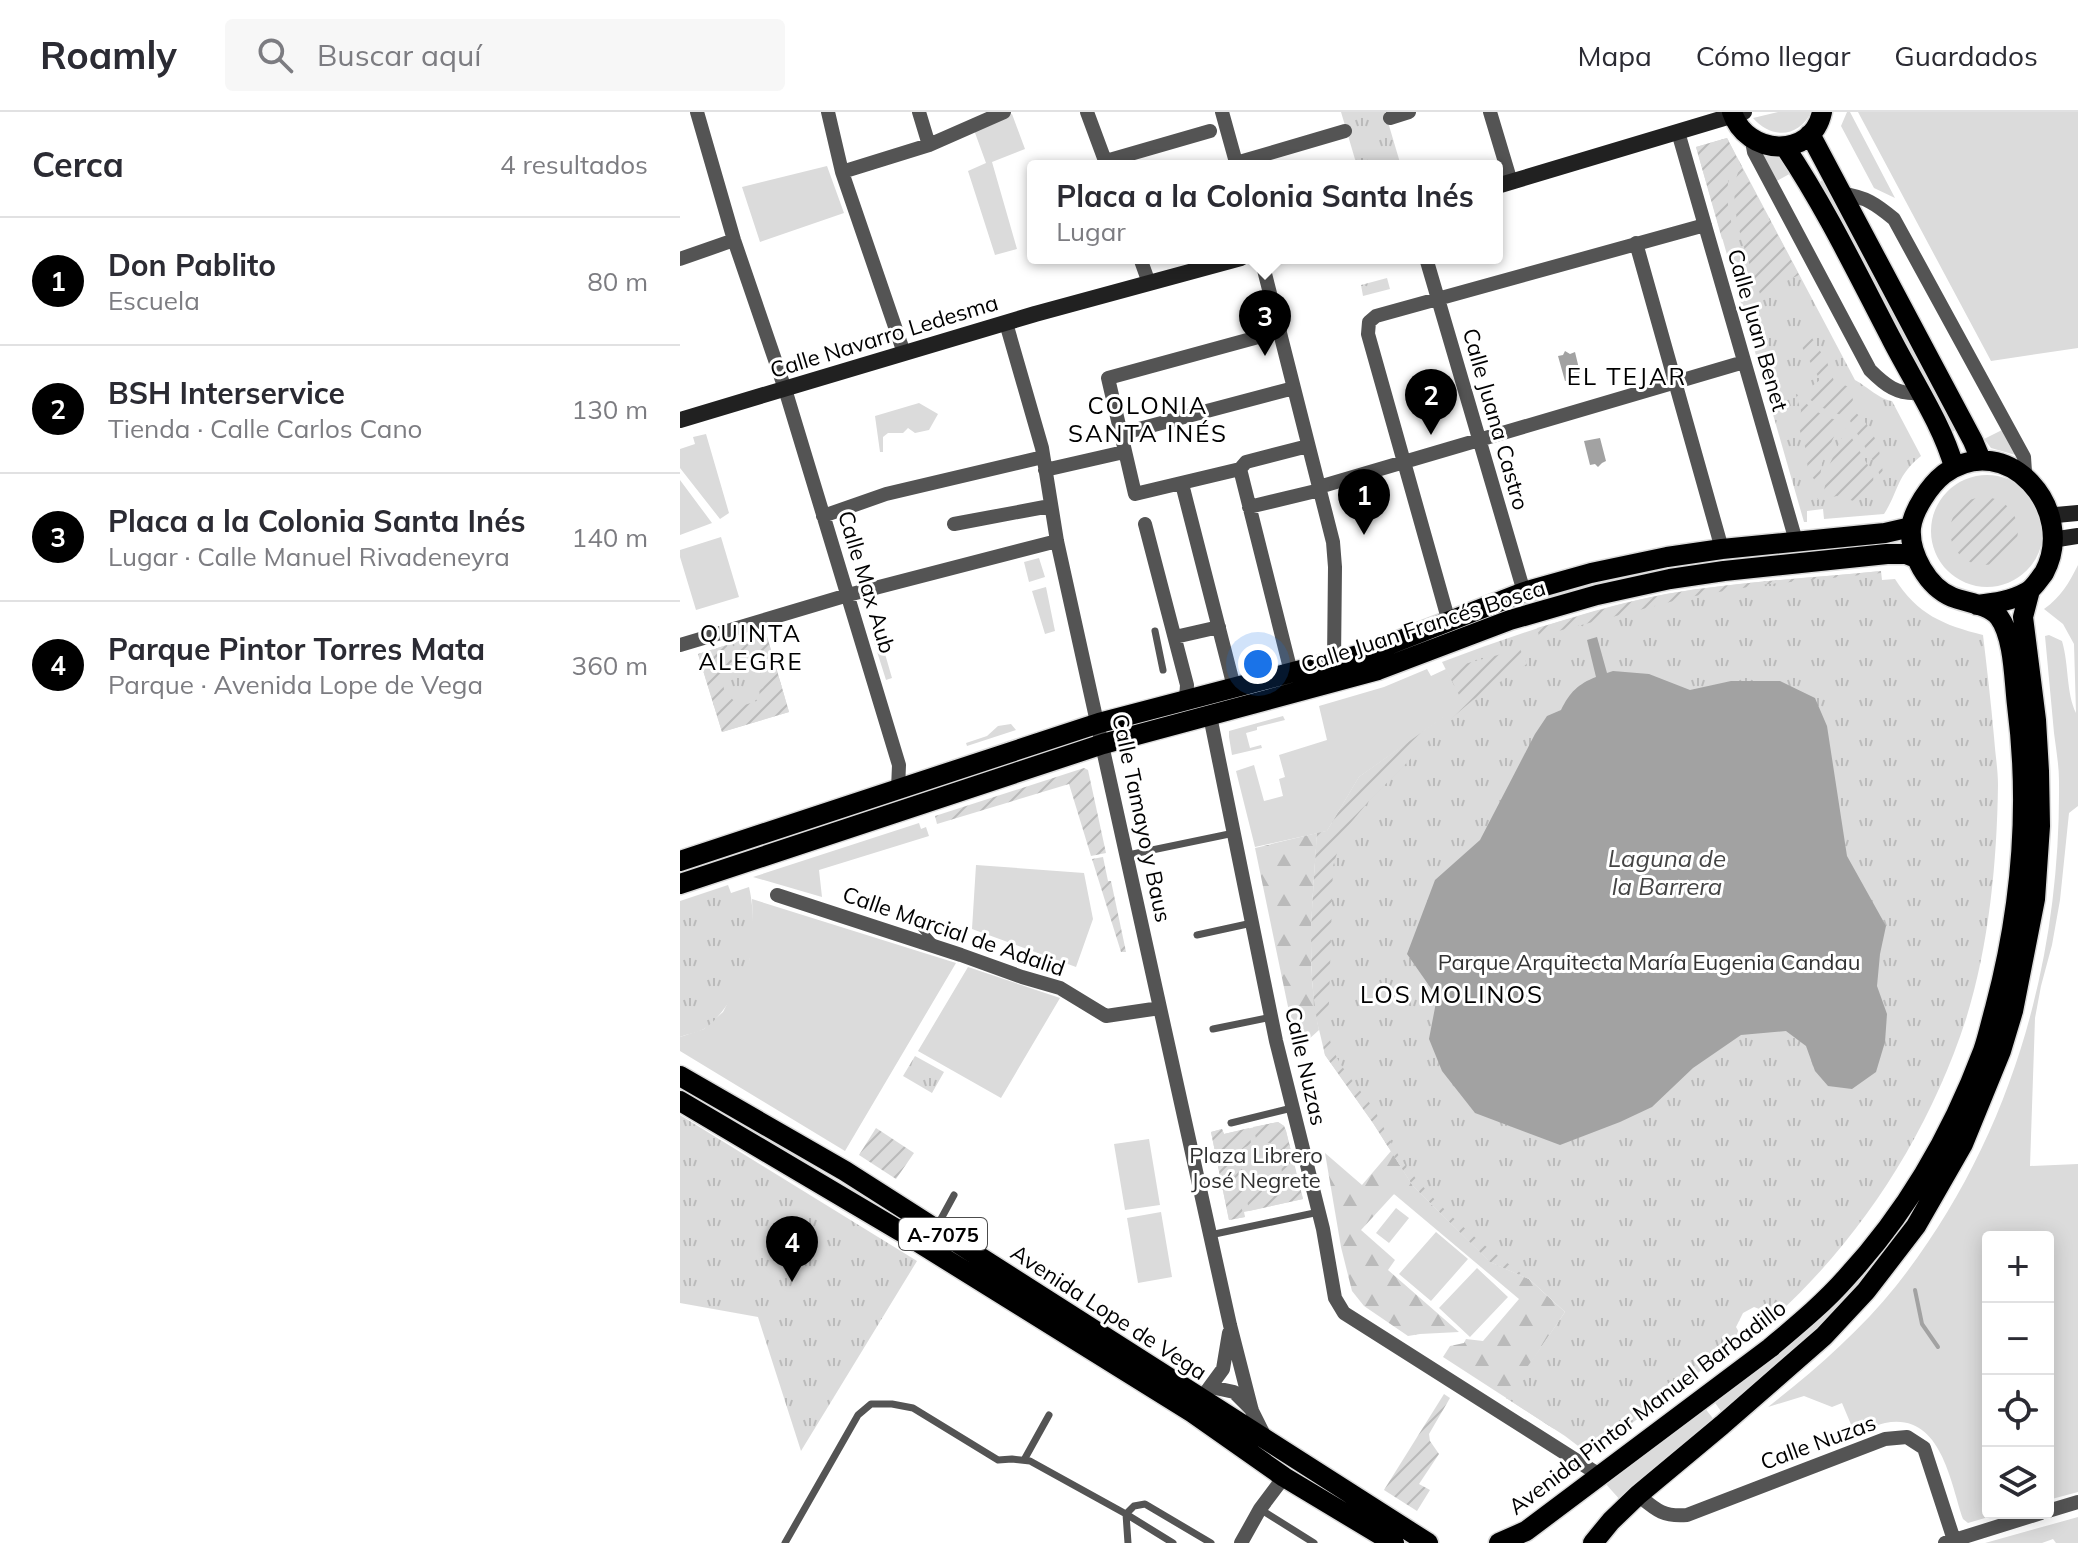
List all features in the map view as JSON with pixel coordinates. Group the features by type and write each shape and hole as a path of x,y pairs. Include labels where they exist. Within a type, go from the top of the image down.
{"main road":[{"path":"1504,184 1736,113 1741,129 1752,141 1769,147 1785,147 1810,134 1822,112"},
{"path":"1810,134 1981,460"},
{"path":"1785,147 1810,185 1920,393 1947,445 1954,467"},
{"name":"Calle Navarro Ledesma","path":"680,420 1006,323 1219,264"},
{"path":"1593,1543 1638,1495 1824,1336 1866,1291 1916,1226 1963,1144 2001,1051 2013,1011 2035,899 2040,826 2039,771 2023,617 2030,590 2068,538 2047,495 2025,472 1981,460 1954,467 1931,484 1911,527 1916,558 1926,576 1948,596 1977,605 2006,601 2030,590"},
{"path":"2056,515 2078,513"},
{"name":"Calle Juan Francés Bosca","path":"680,861 1099,723 1370,652 1524,592 1591,573 1722,549 1893,532 1911,527"},
{"name":"Calle Juan Francés Bosca","path":"680,884 1103,744 1378,670 1510,620 1612,591 1724,571 1887,554 1906,554 1916,558"},
{"name":"Avenida Pintor Manuel Barbadillo","path":"1499,1543 1526,1531 1770,1348 1846,1278 1897,1214 1945,1137 1983,1050 2005,968 2022,828 2019,720 2009,642 2002,621 1993,611 1977,605"},
{"name":"Avenida Lope de Vega","path":"680,1076 845,1171 1428,1543"},
{"name":"Avenida Lope de Vega","path":"680,1101 905,1234 1202,1400 1284,1477 1394,1543"}],"street":[{"name":"Calle Max Aub","path":"697,112 734,240 785,389 899,765 898,789"},
{"path":"828,112 842,172 904,353"},
{"path":"919,112 929,145"},
{"path":"842,172 929,145 1004,112"},
{"path":"1087,112 1105,160"},
{"path":"1222,112 1235,160"},
{"path":"1390,118 1409,112"},
{"path":"1490,112 1499,160"},
{"path":"1119,160 1210,131"},
{"path":"1252,160 1345,131"},
{"name":"Calle Juan Benet","path":"1678,132 1796,541"},
{"path":"1752,141 1754,152 1870,370 1886,386 1909,394 1920,393"},
{"path":"1842,194 1873,202 1894,219 2024,457 2025,472"},
{"path":"1449,622 1368,334 1369,322 1376,316 1705,225"},
{"path":"680,259 734,240"},
{"path":"1636,243 1722,549"},
{"path":"1142,264 1149,283"},
{"path":"1263,264 1333,542 1334,661"},
{"name":"Calle Juana Castro","path":"1428,264 1524,592"},
{"name":"Calle Tamayo y Baus","path":"1006,323 1044,463 1057,541 1230,1325 1252,1411 1266,1439"},
{"path":"1280,331 1108,378 1124,452 1135,494 1240,469 1246,462 1308,446"},
{"path":"1249,507 1744,362"},
{"path":"1120,434 1294,388"},
{"path":"823,516 886,494 1044,463 1124,452"},
{"path":"1240,469 1291,672"},
{"path":"1182,484 1234,687"},
{"path":"954,524 1050,506"},
{"path":"1145,524 1187,685 1186,699"},
{"path":"680,645 848,595 1057,541"},
{"path":"1177,644 1219,627"},
{"name":"Calle Nuzas","path":"1210,716 1272,1017 1319,1212 1335,1298 1344,1313 1601,1476"},
{"name":"Calle Marcial de Adalid","path":"777,895 1060,988 1106,1016 1128,1008 1160,1008"},
{"name":"Calle Tamayo y Baus","path":"1202,1400 1223,1369 1230,1325"},
{"path":"1202,1400 1234,1392 1252,1411"},
{"name":"Calle Nuzas","path":"1638,1495 1659,1512 1687,1515 1717,1498 1885,1439 1907,1437 1924,1448 1949,1541"},
{"path":"1241,1543 1260,1509 1284,1477"},
{"path":"2054,1509 2078,1502"},
{"path":"1949,1541 2021,1519"}],"lane":[{"path":"1155,631 1163,670"},
{"path":"1160,655 1177,644"},
{"path":"1128,855 1234,833"},
{"path":"1197,935 1252,923"},
{"path":"918,925 939,948"},
{"path":"1213,1029 1272,1017"},
{"path":"1231,1123 1292,1108"},
{"path":"935,1229 954,1195"},
{"path":"1210,1235 1319,1212"},
{"path":"785,1543 858,1415 871,1404 913,1408 998,1460 1030,1461 1173,1543"},
{"path":"1024,1460 1049,1415"},
{"path":"1128,1543 1126,1514 1134,1506 1145,1504 1211,1543"},
{"path":"1260,1509 1314,1543"}],"green space":[{"path":"1341,112 1385,112 1399,160 1355,160"},
{"path":"1778,112 1811,112 1799,127 1784,133 1768,130 1753,118"},
{"path":"1847,112 1850,112 1895,198 1874,188 1841,126"},
{"path":"1858,112 2078,112 2078,348 1991,361"},
{"path":"1012,114 1025,149 992,162 1017,249 995,255 968,171 986,163 974,130"},
{"path":"1727,138 1855,380 1892,401 1921,456 1902,477 1884,514 1824,519 1823,509 1807,511 1807,522 1804,522 1696,147"},
{"path":"1727,138 1737,158 1729,176 1727,196 1735,235 1722,239 1696,147"},
{"path":"1761,155 1782,158 1795,171 1775,182"},
{"path":"827,166 844,213 760,242 742,187"},
{"path":"1741,166 1799,275 1760,294 1744,248 1736,212 1734,196"},
{"path":"1825,179 1959,428 1952,432 1818,183"},
{"path":"1387,278 1390,289 1363,296 1361,285"},
{"path":"1812,338 1827,362 1834,381 1849,387 1853,400 1844,416 1822,407 1803,393 1820,380 1802,347"},
{"path":"1795,392 1815,411 1841,421 1822,463 1819,485 1808,472 1806,450 1799,428 1801,411"},
{"path":"919,403 938,414 929,430 915,433 908,428 903,433 888,433 883,437 883,452 880,452 875,416"},
{"path":"1855,412 1875,440 1883,473 1880,476 1850,421"},
{"path":"1846,428 1873,474 1874,493 1870,492 1857,502 1837,496 1816,500 1824,491 1828,468"},
{"path":"2004,429 2019,456 1991,448 1984,439"},
{"path":"706,434 729,513 720,519 680,468 680,449 695,444 693,437"},
{"path":"1987,475 2008,480 2026,492 2038,510 2043,531 2038,552 2026,570 2008,582 1987,587 1966,582 1948,570 1936,552 1931,531 1936,510 1948,492 1966,480"},
{"path":"680,480 712,523 680,535"},
{"path":"1984,497 2008,507 2018,531 2008,555 1984,565 1960,555 1950,531 1960,507"},
{"path":"721,537 739,597 696,610 680,550"},
{"path":"1764,551 1765,558 1515,610 1512,603 1602,577"},
{"path":"1039,558 1045,577 1029,582 1024,562"},
{"path":"2078,565 2078,806 2069,813 2060,900 2035,1018 2030,1166 2078,1164 2078,1492 2054,1498 2054,1231 1982,1231 1982,1519 1968,1523 1963,1519 1940,1453 1919,1428 1904,1422 1885,1423 1855,1434 1842,1403 1832,1407 1804,1396 1768,1407 1867,1319 1896,1286 1936,1230 1970,1172 1998,1111 2021,1048 2038,983 2050,916 2057,849 2059,775 2045,636 2062,641 2076,713 2074,644 2063,624 2044,609 2064,589"},
{"name":"Parque Arquitecta María Eugenia Candau","path":"1881,571 1882,580 1895,579 1912,601 1932,616 1983,635 1998,773 1997,814 1994,874 1986,933 1966,1019 1933,1103 1912,1143 1862,1220 1834,1255 1771,1320 1762,1310 1754,1307 1743,1313 1736,1327 1744,1341 1590,1455 1506,1398 1565,1312 1529,1279 1490,1262 1413,1186 1325,1055 1314,1008 1311,931 1317,833 1327,831 1359,777 1463,703 1442,662 1581,615 1637,600 1746,583"},
{"path":"1881,571 1689,597 1539,636 1537,628 1667,594"},
{"path":"1046,587 1055,631 1045,634 1032,591"},
{"path":"766,633 789,712 722,732 698,654"},
{"path":"766,633 789,712 722,732 698,654 727,645 733,665 729,666 722,680 726,698 731,698 740,706 755,702 760,698 759,689 764,684 760,669 737,659 734,643"},
{"path":"881,640 892,678 886,680 874,642"},
{"path":"1520,649 1527,664 1473,700 1447,722 1368,802 1344,831 1333,866 1329,1003 1326,1021 1319,1030 1311,957 1317,833 1327,831 1359,777 1463,703 1446,669"},
{"path":"1427,669 1431,676 1446,669 1464,703 1359,777 1327,831 1255,847 1236,771 1254,765 1264,801 1283,796 1279,779 1285,777 1279,755 1327,740 1319,706 1384,687"},
{"path":"1283,716 1285,720 1246,733 1250,748 1261,745 1262,748 1232,755 1229,731"},
{"path":"1011,724 1016,730 967,746 966,743 987,736 998,726"},
{"path":"1061,742 1063,748 710,865 708,859"},
{"path":"1084,768 1088,770 1106,853 1091,856 1069,784 937,824 935,816"},
{"path":"919,823 921,829 926,827 929,836 819,870 822,897 753,877"},
{"path":"1317,833 1311,957 1319,1030 1297,1050 1255,848"},
{"path":"1103,857 1126,952 1121,952 1092,859"},
{"path":"976,865 1084,873 1093,919 1076,967 972,929"},
{"path":"728,885 731,893 749,887 753,924 749,962 737,989 711,1024 680,1037 680,901"},
{"path":"752,899 956,963 845,1151 680,1051 680,1037 704,1029 723,1012 749,961 753,928"},
{"path":"968,967 1060,998 1001,1098 918,1051"},
{"path":"1329,1036 1341,1065 1373,1108 1399,1156 1416,1179 1462,1225 1529,1279 1490,1262 1413,1186 1325,1055 1323,1045"},
{"path":"915,1056 944,1072 932,1093 903,1076"},
{"path":"680,1115 917,1261 801,1451 758,1317 680,1303"},
{"name":"Plaza Librero José Negrete","path":"1278,1122 1286,1131 1303,1199 1244,1212 1245,1217 1229,1220 1211,1132 1222,1129 1224,1134"},
{"path":"1278,1122 1286,1131 1296,1172 1282,1174 1280,1151 1270,1143 1257,1142 1253,1127"},
{"path":"876,1128 914,1153 896,1179 859,1155"},
{"path":"1249,1128 1251,1144 1237,1157 1248,1180 1241,1200 1245,1217 1229,1220 1211,1132 1222,1129 1224,1134"},
{"path":"1149,1139 1160,1205 1125,1210 1114,1144"},
{"path":"1391,1151 1413,1186 1490,1262 1529,1279 1565,1312 1522,1376 1554,1429 1443,1357 1450,1346 1464,1343 1466,1339 1483,1341 1519,1299 1394,1194 1361,1230 1395,1260 1388,1270 1459,1332 1408,1336 1364,1306 1352,1291 1325,1153 1362,1185"},
{"path":"1266,1179 1268,1182 1260,1184 1264,1198 1283,1193 1281,1185 1298,1180 1303,1199 1249,1211 1247,1200 1254,1193 1255,1182"},
{"path":"1396,1208 1409,1218 1389,1243 1376,1233"},
{"path":"1161,1212 1172,1277 1138,1283 1127,1218"},
{"path":"1901,1221 1907,1225 1863,1282 1816,1333 1723,1414 1713,1400"},
{"path":"1436,1232 1468,1259 1431,1301 1399,1274"},
{"path":"1477,1268 1508,1297 1470,1337 1439,1308"},
{"path":"1444,1394 1450,1398 1429,1434 1439,1454 1419,1484 1430,1490 1417,1511 1384,1490"},
{"path":"1704,1407 1715,1421 1622,1502 1604,1482"},
{"path":"2078,1517 2078,1543 2056,1543 2053,1539 2042,1543 1985,1543"}],"water":[{"path":"1565,351 1570,354 1575,352 1581,377 1565,381 1558,356"},
{"path":"1600,438 1606,461 1598,467 1590,465 1584,441"},
{"name":"Laguna de la Barrera","path":"1597,637 1607,673 1649,674 1690,690 1731,681 1780,681 1815,698 1827,726 1847,856 1886,926 1877,986 1887,1014 1885,1042 1876,1072 1852,1089 1828,1086 1815,1071 1806,1046 1786,1031 1741,1035 1693,1068 1652,1107 1560,1145 1475,1113 1442,1071 1429,1039 1437,997 1407,954 1435,880 1480,840 1547,716 1561,710 1575,689 1596,677 1587,640"}],"waterway":[{"path":"1915,1290 1922,1324 1938,1347"}],"place":[{"name":"Placa a la Colonia Santa Inés","path":"1265,356"},
{"name":"BSH Interservice","path":"1431,435"},
{"name":"Don Pablito","path":"1364,535"},
{"name":"Parque Pintor Torres Mata","path":"792,1282"}],"district":[{"name":"EL TEJAR","path":"1627,376"},
{"name":"COLONIA SANTA INÉS","path":"1148,419"},
{"name":"QUINTA ALEGRE","path":"751,647"},
{"name":"LOS MOLINOS","path":"1452,994"}]}
